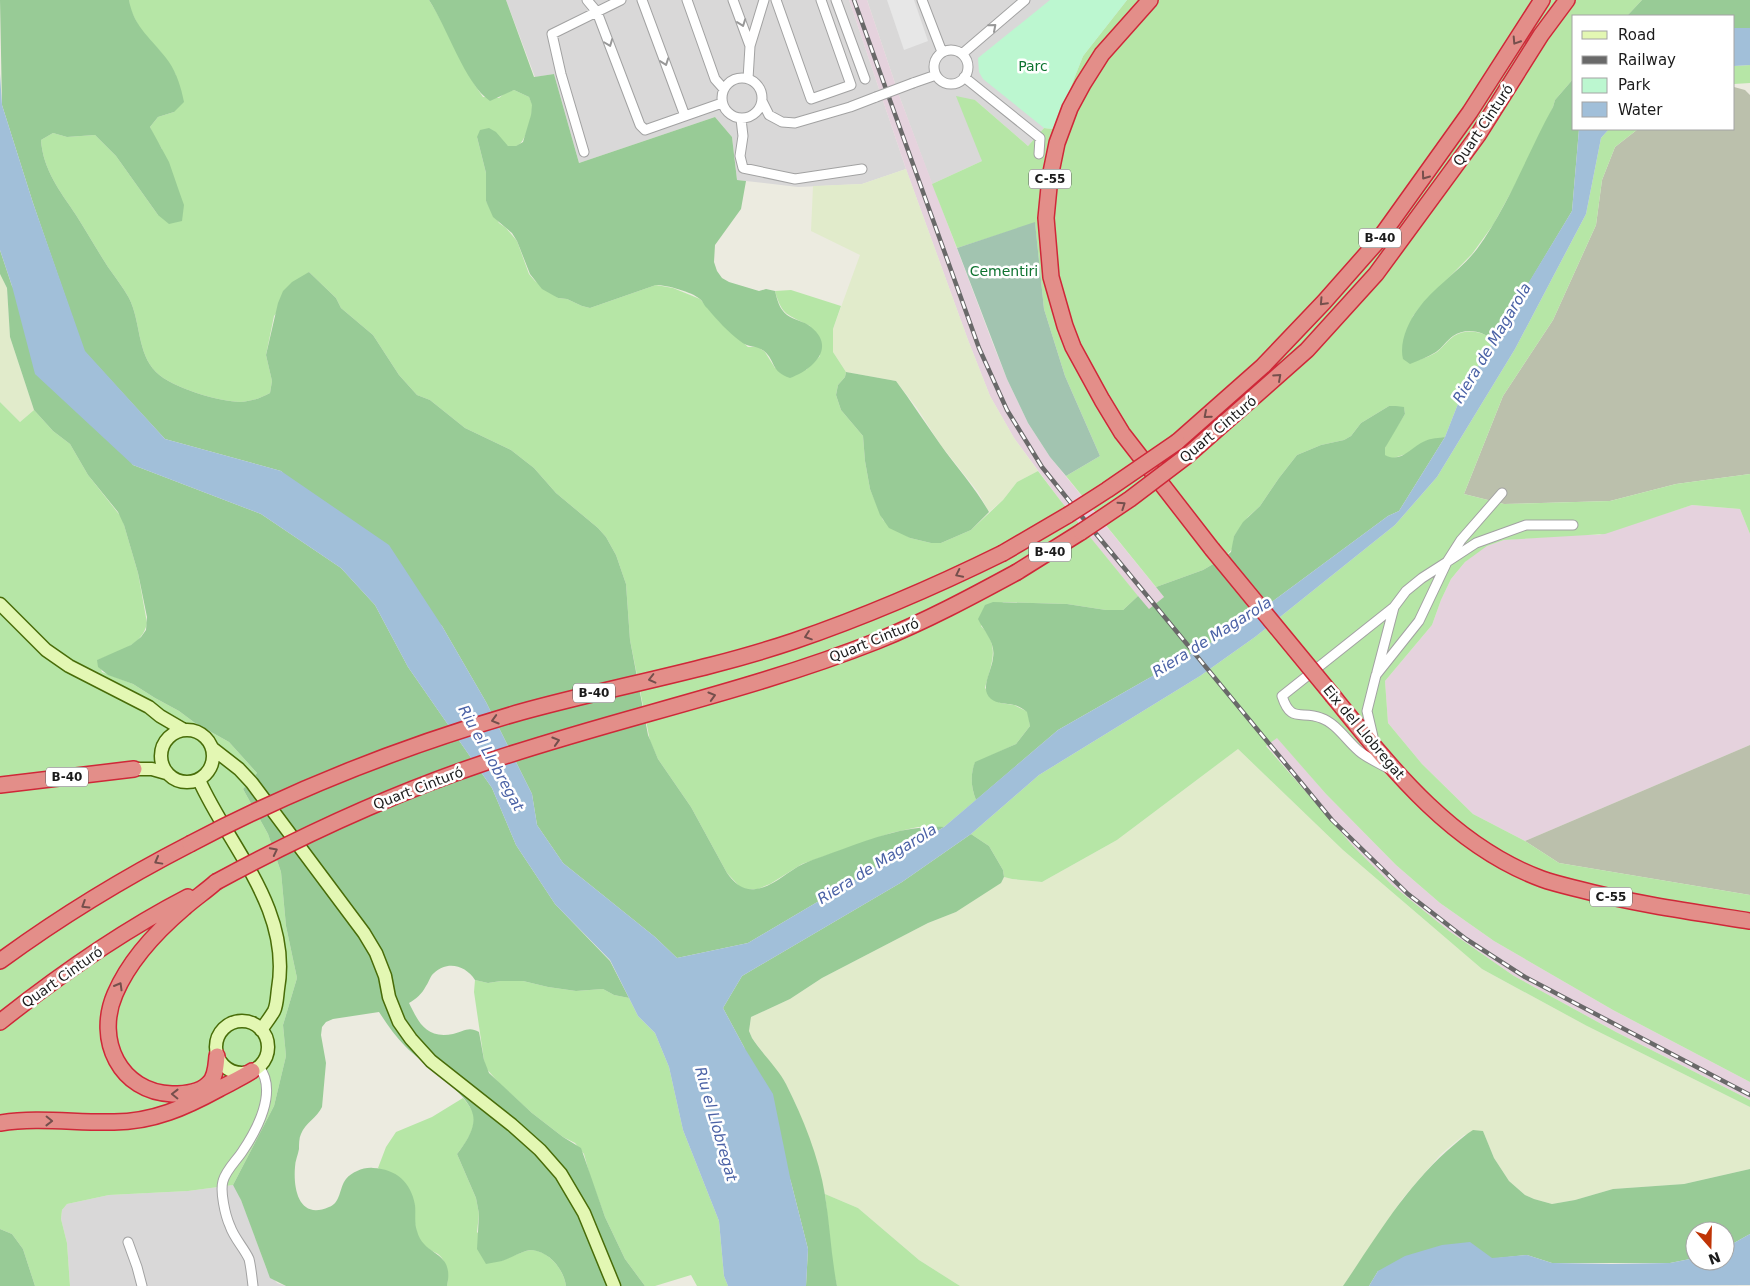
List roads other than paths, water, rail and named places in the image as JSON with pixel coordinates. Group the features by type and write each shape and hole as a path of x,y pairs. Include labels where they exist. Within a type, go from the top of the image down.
{"highway":[{"name":"Eix del Llobregat","path":"1150,0 1102,54 1082,84 1070,108 1057,143 1050,177 1046,218 1051,277 1065,326 1073,347 1122,433 1212,549 1375,747 1424,801 1460,833 1499,858 1542,879 1609,897 1750,921"},
{"name":"Eix del Llobregat","path":"1092,380 1069,316 1057,258 1054,235 1056,187 1064,150 1087,92 1120,44 1138,21 1159,0"},
{"name":"Quart Cinturó","path":"0,961 35,936 126,879 229,824 299,791 416,745 521,712 792,642 865,616 1002,553 1068,515 1177,442 1263,366 1324,302 1377,242 1470,112 1542,0"},
{"name":"Quart Cinturó","path":"0,1022 53,982 145,920 317,830 439,779 525,750 734,690 838,655 913,626 1017,572 1082,532 1130,499 1188,455 1307,350 1376,274 1478,135 1541,36 1567,0"},
{"name":"B-40","path":"0,785 134,768"},
{"path":"216,882 160,931 134,961 115,994 107,1019 111,1050 118,1064 131,1079 150,1090 167,1094 195,1092 209,1084 214,1074 217,1056"},
{"name":"B-40","path":"0,955 35,936"},
{"path":"0,1123 16,1120 116,1122 142,1119 187,1106 239,1080 256,1069"}],"street":[{"path":"587,0 597,12 640,125 645,130 722,103"},
{"path":"584,152 561,74 552,34 621,0"},
{"path":"642,0 686,116"},
{"path":"687,0 715,79 723,88"},
{"path":"733,0 750,46"},
{"path":"748,79 750,46 764,0"},
{"path":"776,0 811,99 851,85 821,0"},
{"path":"836,0 865,80"},
{"path":"922,0 942,52"},
{"path":"962,54 1023,0"},
{"path":"955,50 962,54 968,65 968,71 964,77 960,81 947,83 939,79 934,67 935,61 942,52 955,50"},
{"path":"762,101 760,107 752,116 741,119 729,114 722,103 721,96 723,88 734,79 748,79 759,88 768,115 782,122 795,123 841,110 936,75"},
{"path":"964,77 1040,138 1039,154"},
{"path":"741,119 743,136 740,156 743,168 795,179 862,169"},
{"path":"1376,675 1419,621 1447,562 1461,540 1502,493"},
{"path":"1402,777 1360,752 1333,725 1322,718 1293,714 1286,708 1282,696 1394,607 1406,591 1422,578 1476,543 1526,526 1573,525"},
{"path":"0,604 46,650 69,666 149,706 160,716 184,730 198,732 209,742 213,757 209,771 199,780 192,782 178,781 166,773 160,760 162,748 160,716"},
{"path":"1375,747 1366,711 1394,607"},
{"path":"1360,752 1350,716 1366,711"},
{"path":"162,748 169,737 184,730"},
{"name":"B-40","path":"134,768 150,761 162,748"},
{"path":"212,748 239,769 252,783 364,933 376,953 385,976 389,996 398,1022 411,1039 431,1060 519,1131 540,1150 561,1174 584,1213 614,1286"},
{"path":"212,765 239,769"},
{"name":"B-40","path":"134,768 152,769 166,773"},
{"path":"199,780 207,798 263,896 278,938 280,977 275,1009 261,1030"},
{"path":"246,1022 254,1024 261,1030 266,1037 268,1045 267,1054 256,1069 244,1073 236,1073 228,1070 221,1064 215,1047 217,1038 228,1025 246,1022"},
{"path":"253,1286 249,1260 230,1226 221,1189 226,1174 244,1150 253,1133 266,1101 267,1082 265,1074 256,1069"},
{"path":"128,1242 138,1267 142,1286"}],"water":[{"path":"1735,28 1750,28 1750,65 1735,66"},
{"name":"Riu el Llobregat","path":"0,74 2,105 33,203 85,351 165,439 281,471 389,545 442,626 486,702 532,794 537,825 563,863 655,937 677,958 748,943 944,827 1058,730 1235,629 1388,516 1399,511 1445,437 1463,391 1572,211 1579,130 1608,130 1601,138 1586,214 1515,349 1437,477 1395,525 1255,637 1200,676 1039,775 971,834 902,882 742,976 723,1008 773,1094 791,1182 808,1249 806,1286 728,1286 724,1276 719,1221 683,1130 669,1067 655,1033 638,1016 610,960 555,904 516,845 492,788 408,667 375,605 341,568 261,514 133,465 35,374 12,286 0,250"},
{"path":"1750,1234 1750,1285 1369,1286 1378,1271 1405,1256 1442,1245 1470,1242 1492,1258 1527,1255 1552,1263 1612,1264 1670,1263 1685,1260 1685,1271 1735,1271 1735,1242"}],"railway":[{"path":"854,0 979,348 1007,410 1042,467 1083,518 1332,820 1408,894 1466,939 1525,977 1750,1095"}],"park label":[{"name":"Parc","path":"1033,66"},
{"name":"Cementiri","path":"1004,271"}],"water label":[{"name":"Riera de Magarola","path":"1492,343"},
{"name":"Riera de Magarola","path":"1212,637"},
{"name":"Riera de Magarola","path":"877,864"}]}
